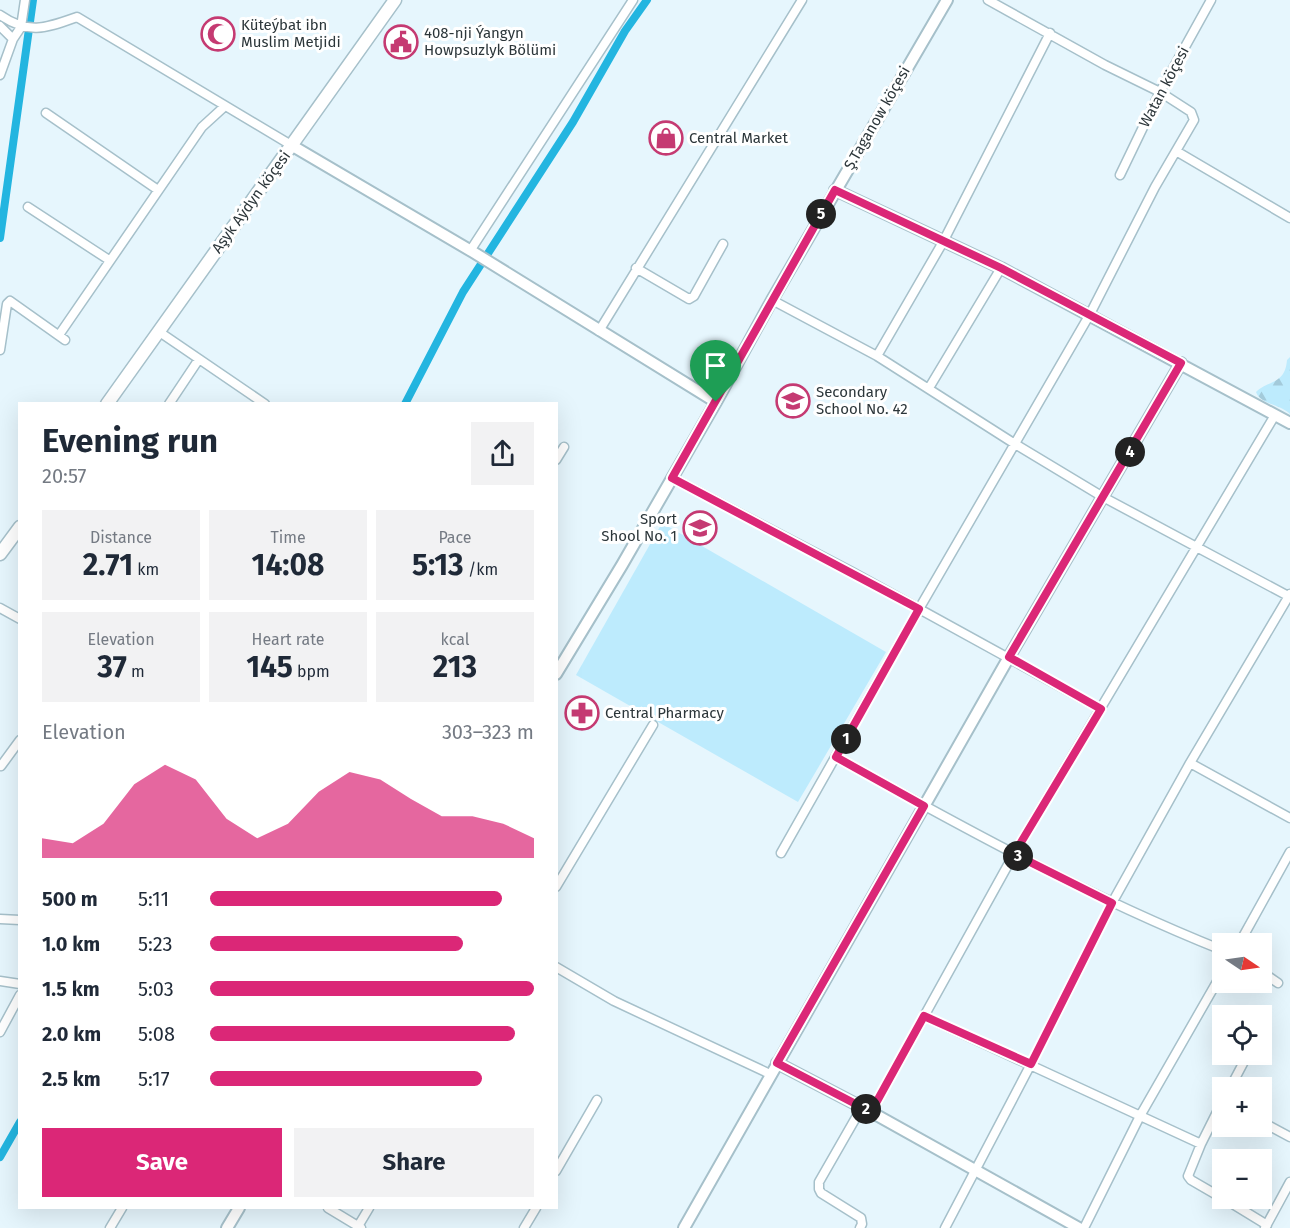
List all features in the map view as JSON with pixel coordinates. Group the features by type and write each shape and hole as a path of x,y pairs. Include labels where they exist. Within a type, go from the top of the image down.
{"main road":[{"name":"Aşyk Aýdyn köçesi","path":"108,402 395,0"},
{"path":"0,554 18,529"}],"street":[{"path":"0,75 13,39 21,27 24,0"},
{"path":"472,252 633,0"},
{"path":"599,331 802,0"},
{"name":"Ş.Taganow köçesi","path":"558,671 672,478 835,190 947,0"},
{"path":"781,853 1090,314 1155,187 1193,124 1194,116 1191,112 1160,92 1105,65 988,0"},
{"name":"Watan köçesi","path":"1119,174 1160,92 1211,0"},
{"path":"0,15 21,27 43,29 77,17 472,252 716,402"},
{"path":"0,26 13,39"},
{"path":"877,356 943,242 1050,33"},
{"path":"0,350 7,303 10,301 62,337 109,260 202,127 225,106"},
{"path":"46,113 158,190"},
{"path":"1176,151 1290,218"},
{"path":"835,190 1001,268 1290,423"},
{"path":"28,207 109,260"},
{"path":"636,268 689,299 694,296 723,244"},
{"path":"929,388 1001,268"},
{"path":"772,300 877,356 1015,444 1103,496 1290,595 1190,763 1112,903 945,1228"},
{"path":"158,331 254,401"},
{"path":"170,402 199,359"},
{"path":"684,1228 1009,657 1181,363"},
{"path":"860,1228 861,1218 821,1193 819,1182 924,1016 1014,854 1275,415"},
{"path":"558,457 564,447"},
{"path":"672,478 1009,657 1101,709"},
{"path":"0,608 18,618"},
{"path":"558,884 653,725"},
{"path":"1,766 18,743"},
{"path":"836,757 1014,854 1112,903 1212,946"},
{"path":"1190,763 1290,818"},
{"path":"1245,933 1290,852"},
{"path":"0,919 18,920"},
{"path":"558,968 614,1002 770,1074"},
{"path":"1272,979 1278,983"},
{"path":"0,981 18,984"},
{"path":"1084,1228 1140,1116 1212,990"},
{"path":"0,1032 18,999"},
{"path":"924,1016 1201,1144"},
{"path":"777,1063 866,1109 1079,1228"},
{"path":"558,1168 597,1100"},
{"path":"1212,1122 1188,1176 1212,1192"},
{"path":"1272,1127 1290,1137"},
{"path":"1240,1209 1266,1226 1290,1182"},
{"path":"110,1228 121,1209"},
{"path":"228,1228 238,1209"},
{"path":"330,1209 359,1227 368,1209"},
{"path":"524,1228 535,1209"}],"green space":[{"path":"1290,357 1290,414 1261,399 1256,392 1283,374"},
{"path":"662,523 886,652 798,802 576,675"}],"waterway":[{"path":"0,238 33,0"},
{"path":"406,402 463,292 573,122 625,31 647,0"},
{"path":"0,1157 18,1126"}],"place":[{"name":"Küteýbat ibn Muslim Metjidi","path":"218,34"},
{"name":"408-nji Ýangyn Howpsuzlyk Bölümi","path":"401,42"},
{"name":"Central Market","path":"666,138"},
{"name":"Secondary School No. 42","path":"793,401"},
{"name":"Sport Shool No. 1","path":"700,528"},
{"name":"Central Pharmacy","path":"582,713"}],"route":[{"path":"835,190 1001,268 1181,363 1009,657 1101,709 1014,854 1112,903 1031,1064 924,1016 871,1112 777,1063 924,806 836,757 919,609 672,478 716,402 835,190"}]}
